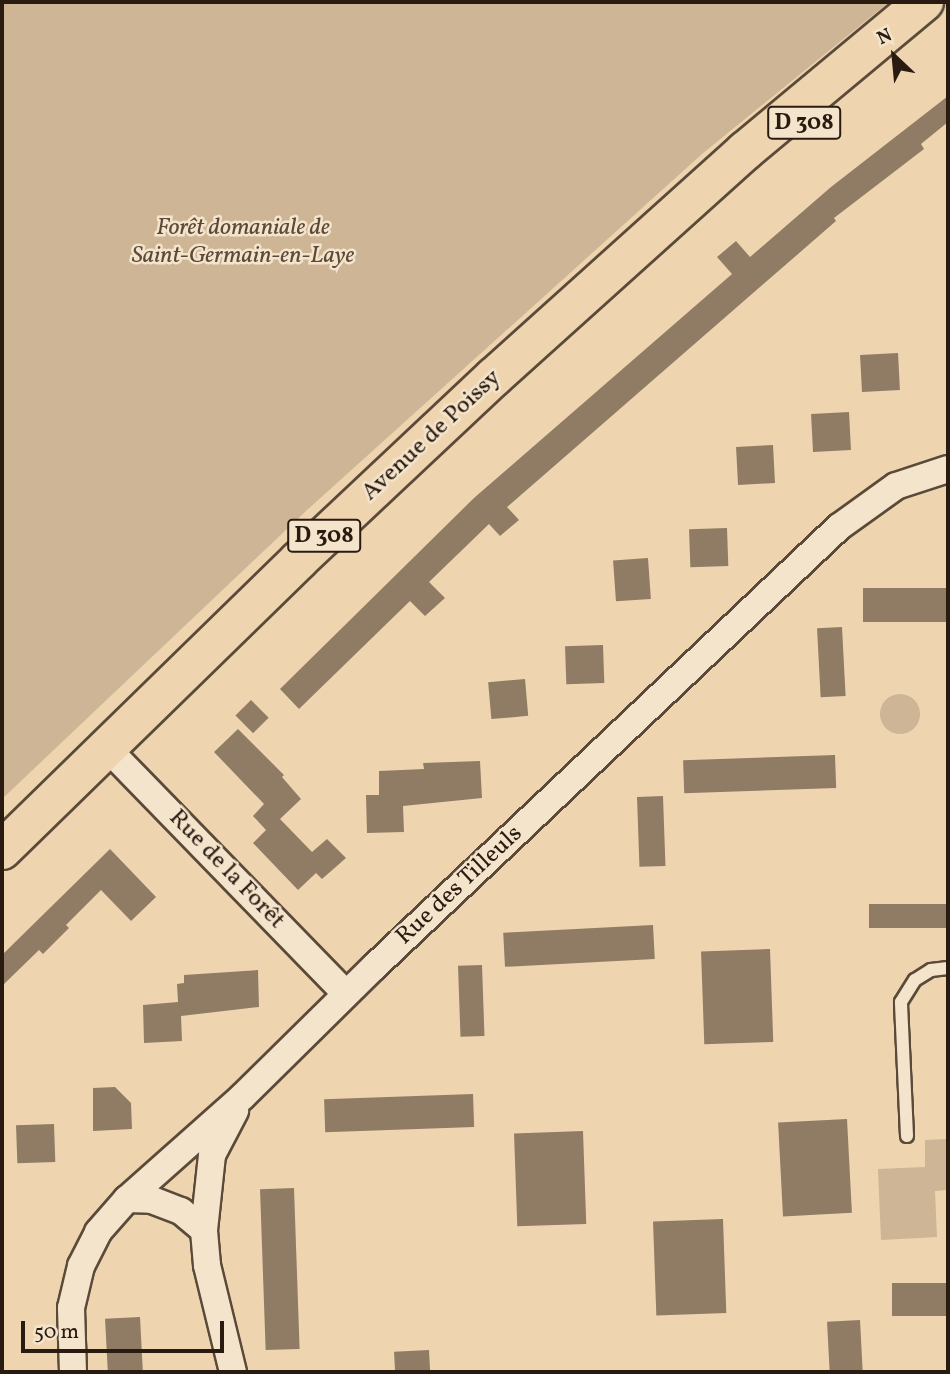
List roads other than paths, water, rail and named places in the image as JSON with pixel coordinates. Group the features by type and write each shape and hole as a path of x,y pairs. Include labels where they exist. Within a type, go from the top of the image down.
{"main road":[{"name":"Avenue de Poissy","path":"2,850 299,560 475,395 657,233 745,150 924,2"},
{"name":"Avenue de Poissy","path":"657,233 813,116 948,9"}],"street":[{"name":"Rue des Tilleuls","path":"74,1372 71,1308 81,1266 98,1232 127,1199 242,1097 346,994 839,527 896,486 948,469"},
{"name":"Rue de la Forêt","path":"106,747 346,994"},
{"path":"233,1372 207,1265 204,1230 212,1155 242,1097"},
{"path":"127,1199 152,1200 181,1211 204,1230"}],"lane":[{"path":"907,1136 901,1002 915,980 931,970 948,968"}],"park label":[{"name":"Forêt domaniale de Saint-Germain-en-Laye","path":"243,243"}]}
